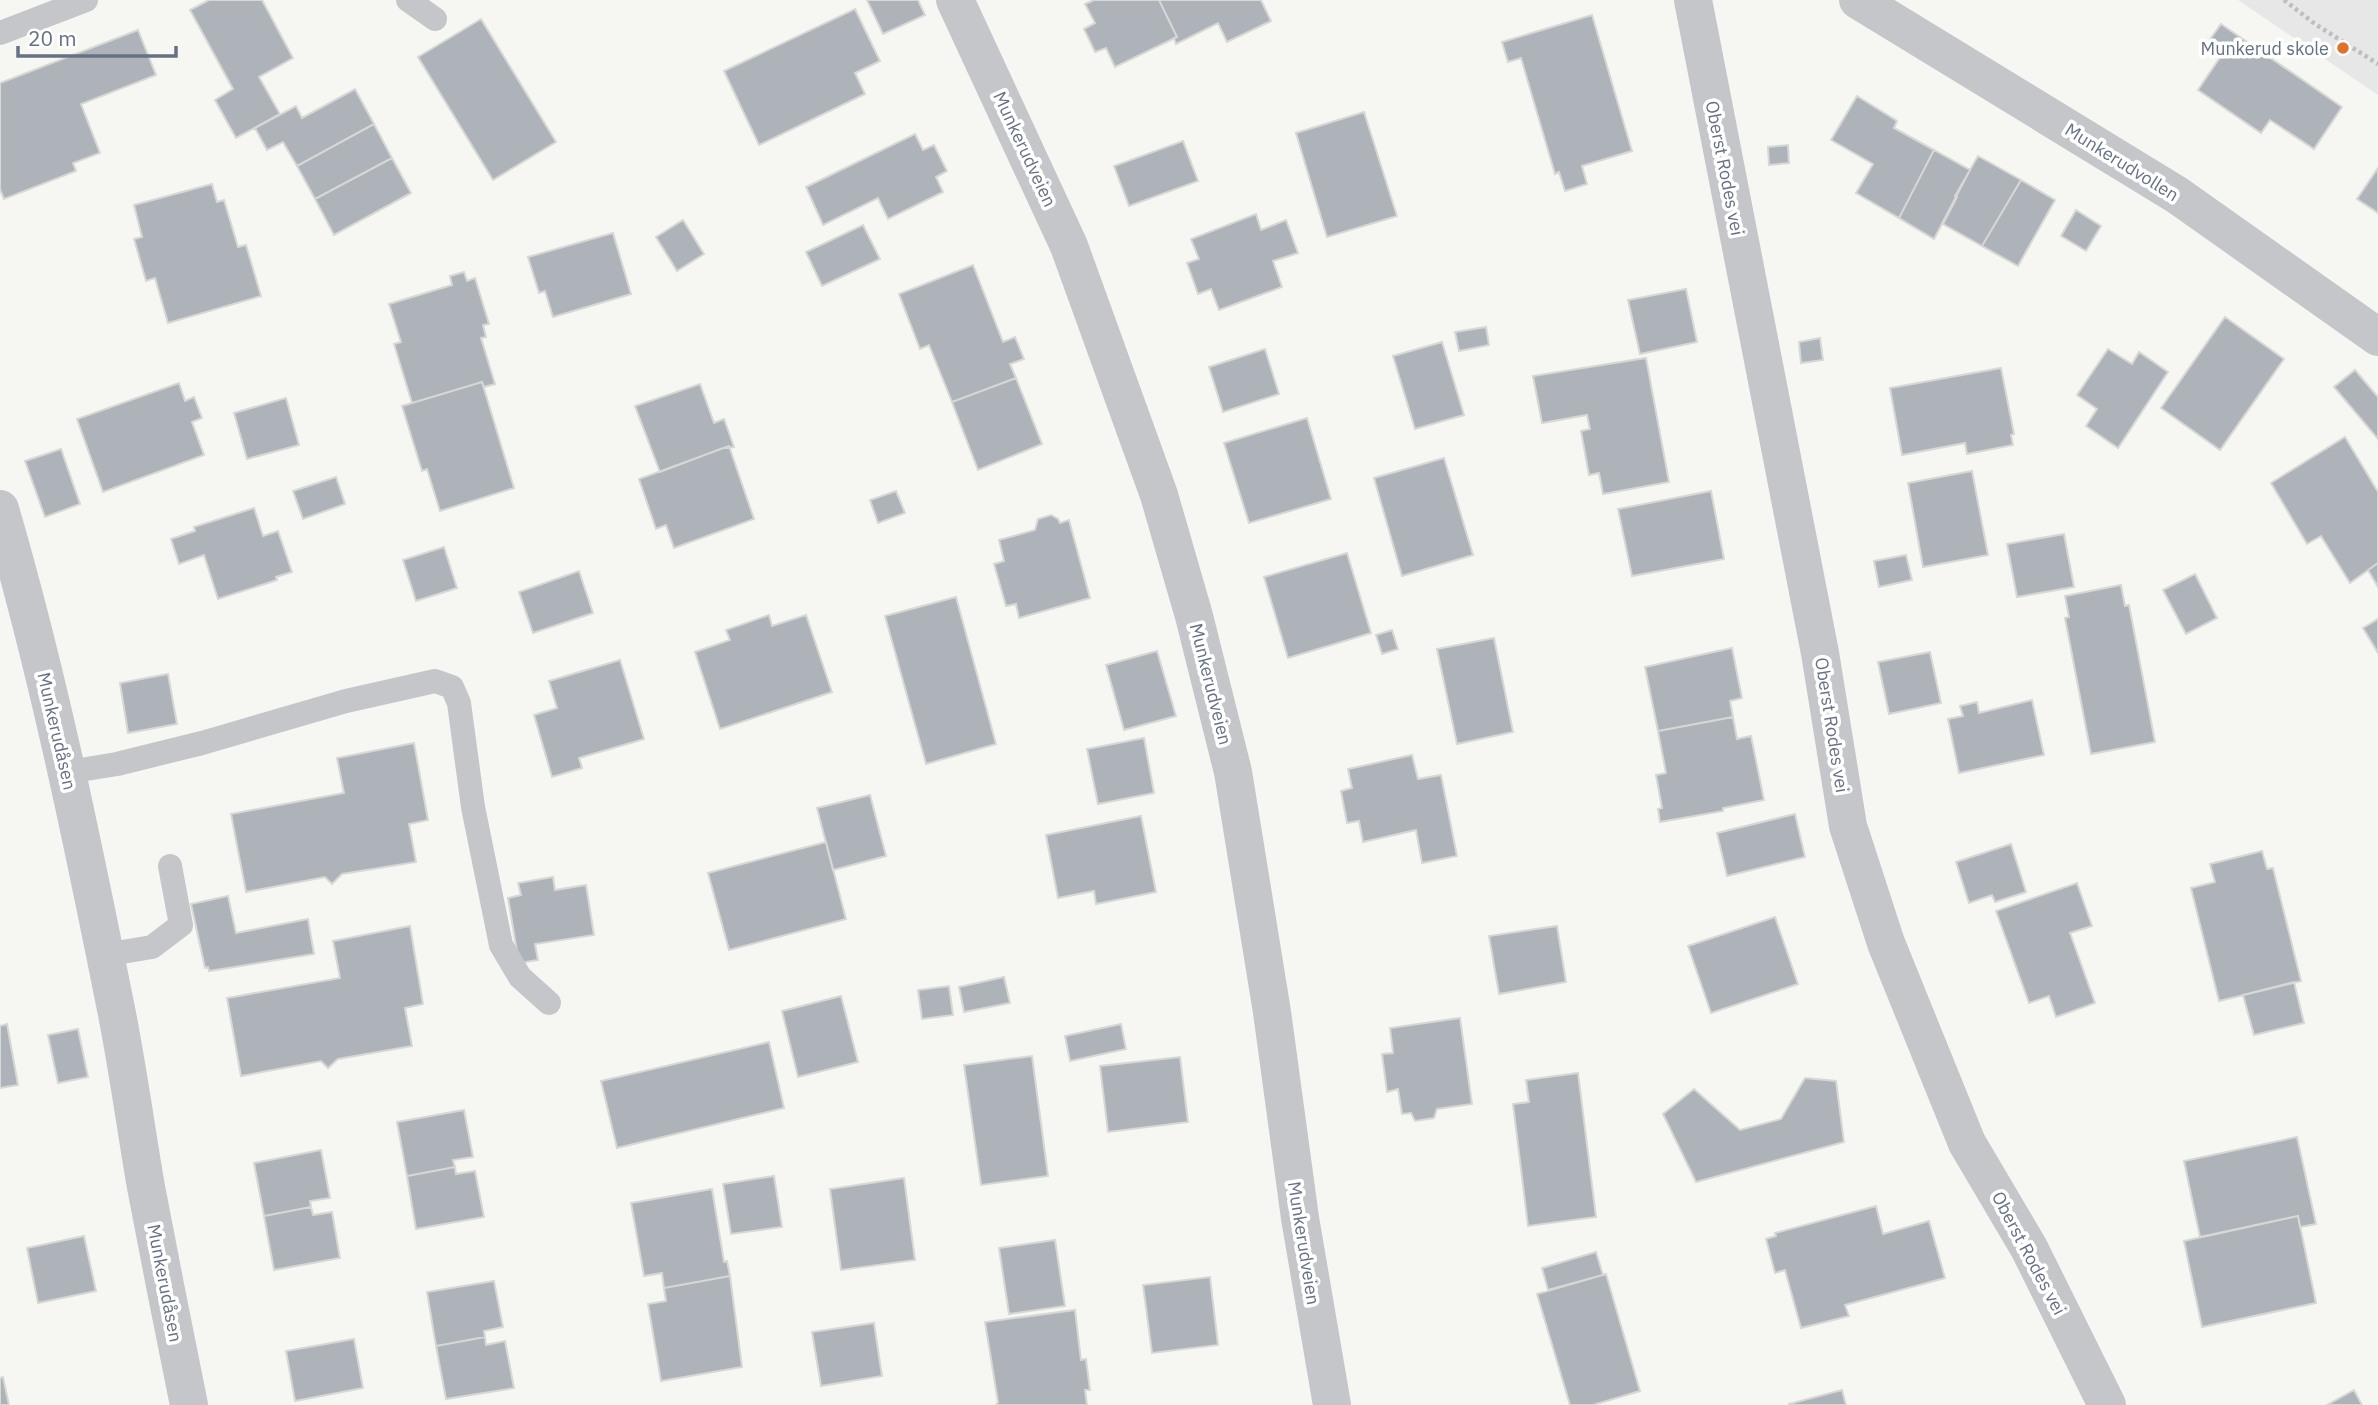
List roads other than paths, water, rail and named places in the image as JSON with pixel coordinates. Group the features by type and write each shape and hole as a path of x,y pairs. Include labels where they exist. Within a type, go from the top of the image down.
{"street":[{"name":"Munkerudveien","path":"955,0 1069,246 1159,495 1195,616 1233,772 1272,1012 1302,1231 1332,1405"},
{"name":"Oberst Rodes vei","path":"1693,0 1820,653 1848,826 1886,943 1967,1143 2029,1248 2108,1405"},
{"name":"Munkerudvollen","path":"1858,0 2177,195 2378,337"},
{"name":"Munkerudåsen","path":"0,509 24,590 68,772 114,998 146,1186 190,1405"}],"lane":[{"path":"0,33 86,0"},
{"path":"408,0 435,19"},
{"path":"68,772 154,755 346,701 435,681 452,687 459,703 474,807 501,945 520,977 549,1003"},
{"path":"104,955 152,947 181,925 170,866"}],"place":[{"name":"Munkerud skole","path":"2343,48"}]}
